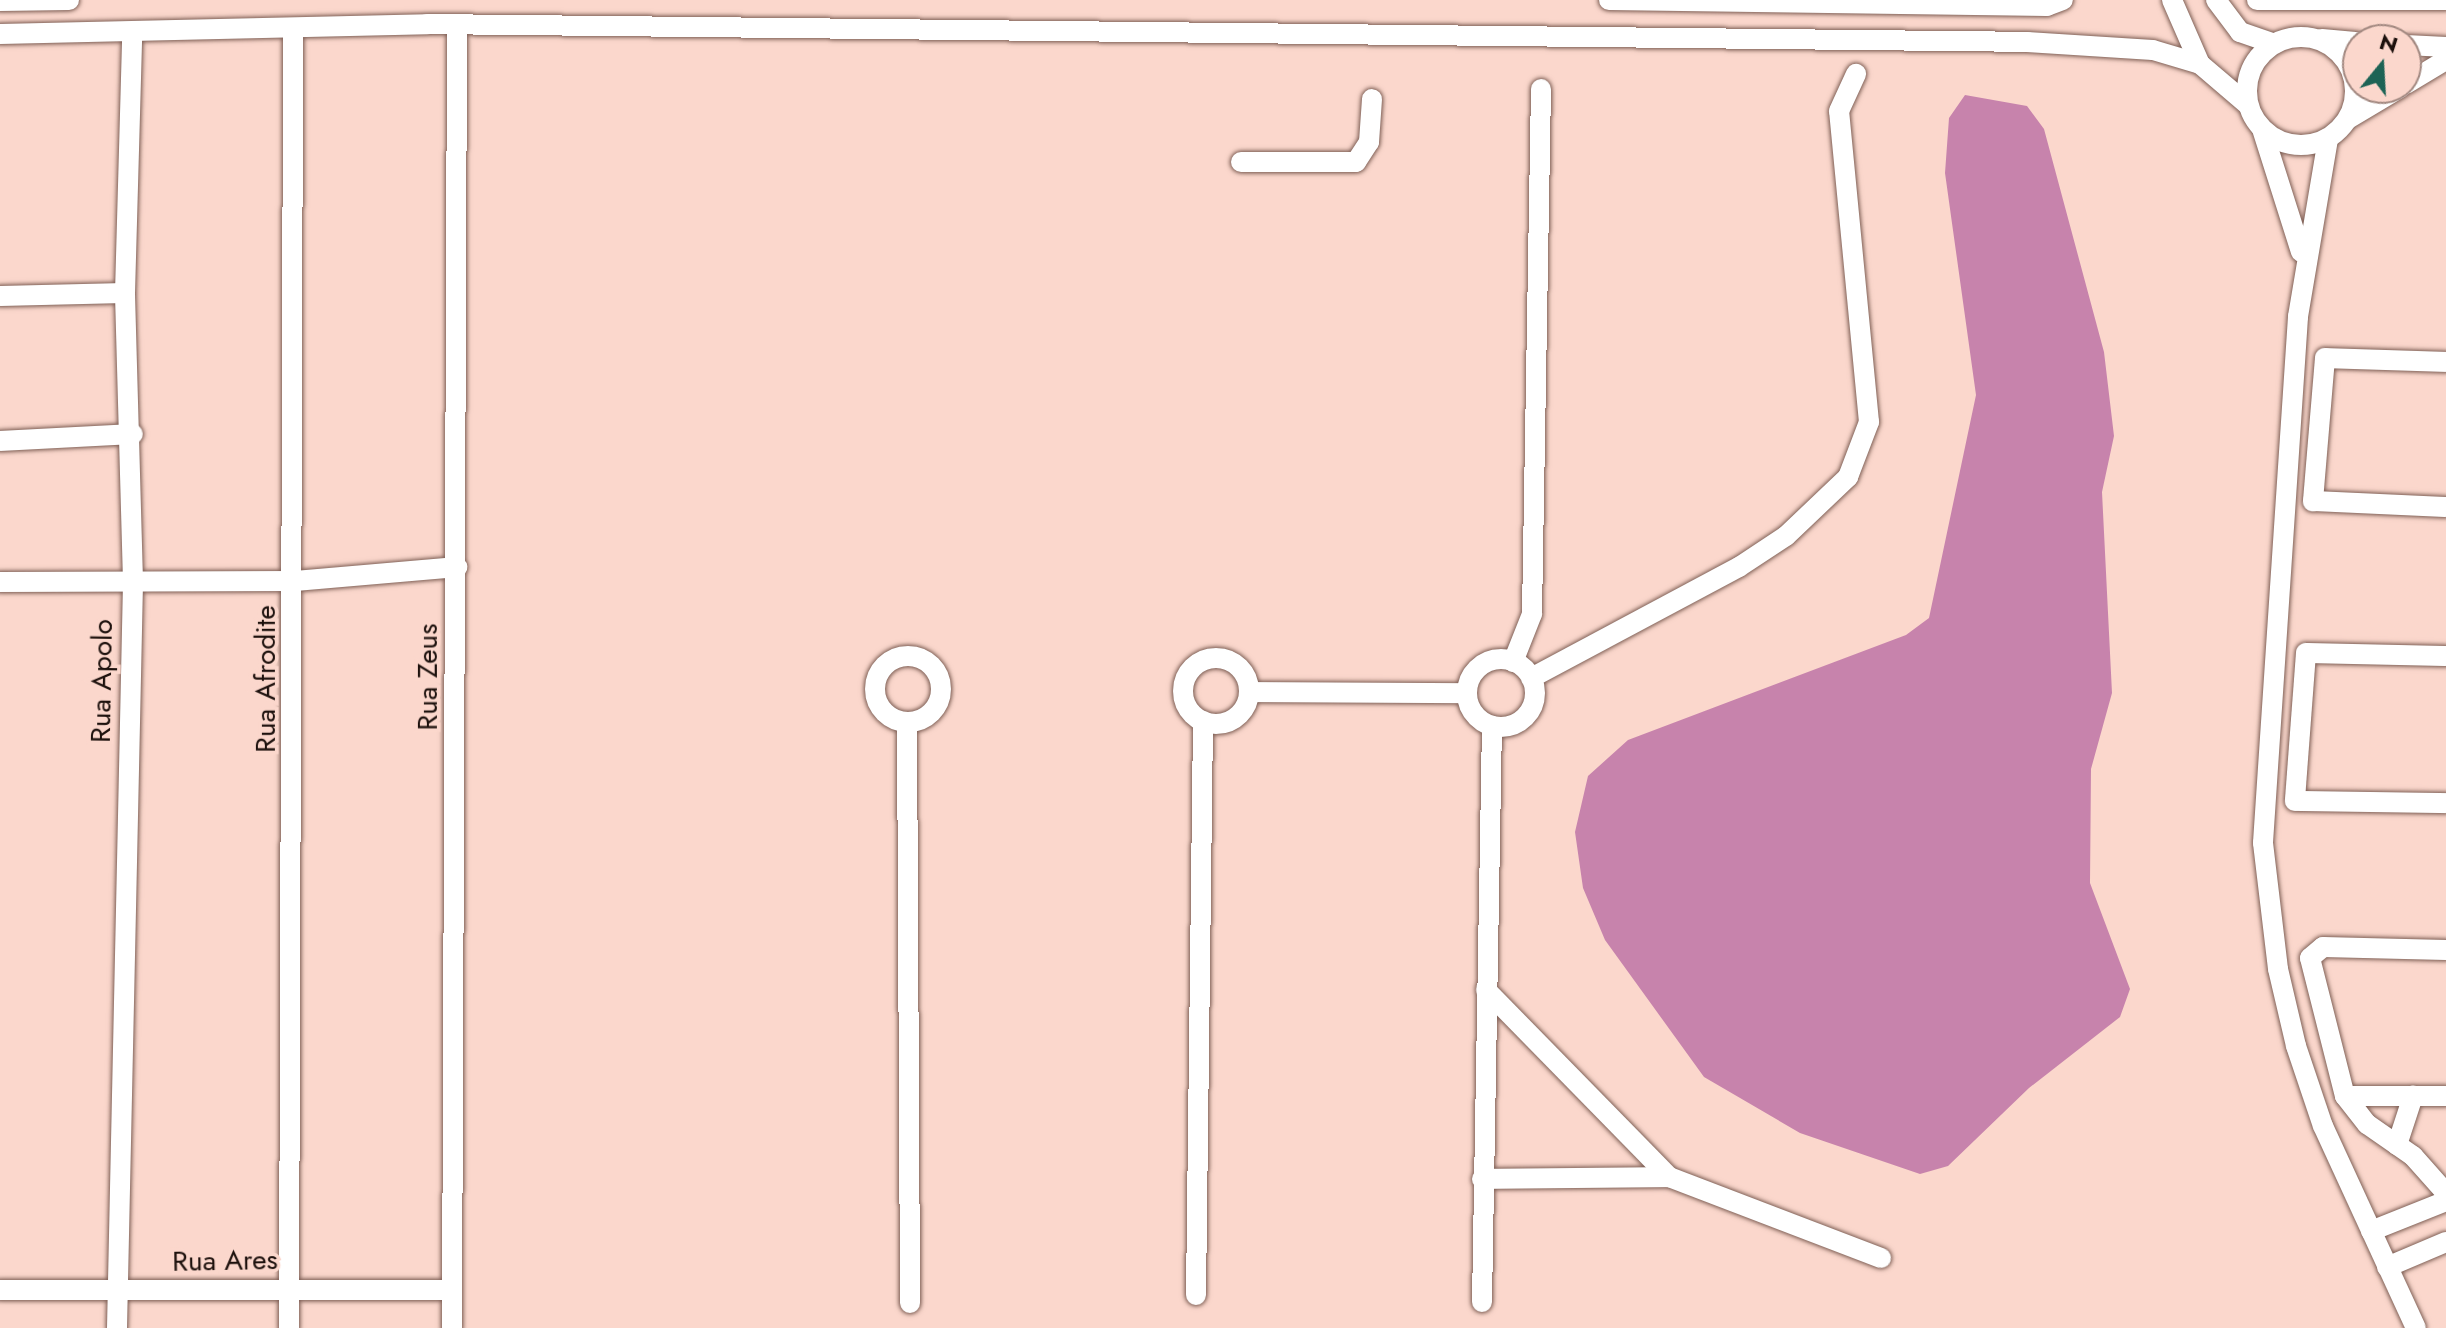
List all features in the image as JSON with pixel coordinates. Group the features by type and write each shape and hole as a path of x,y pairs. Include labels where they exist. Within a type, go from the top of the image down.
{"street":[{"path":"0,1 69,0"},
{"path":"1609,0 2047,6 2063,0"},
{"path":"2172,0 2200,64"},
{"path":"2216,0 2240,32 2274,44 2315,39 2342,41"},
{"path":"2257,0 2446,0"},
{"path":"0,34 132,35 457,26 1966,41 2153,50 2200,64 2248,105 2262,129 2303,260"},
{"name":"Rua Zeus","path":"452,1328 457,26"},
{"name":"Rua Afrodite","path":"289,1328 295,581 293,30"},
{"name":"Rua Apolo","path":"117,1328 133,581 133,434 125,293 132,35"},
{"path":"2315,39 2348,64 2356,92 2348,119"},
{"path":"2248,105 2254,64 2274,44"},
{"path":"2422,46 2446,47"},
{"path":"2422,74 2446,60"},
{"path":"1531,678 1739,567 1786,536 1848,477 1869,422 1839,111 1856,74"},
{"path":"1513,662 1532,614 1541,89"},
{"path":"1241,162 1356,162 1369,142 1372,99"},
{"path":"2373,104 2348,119 2328,139 2303,260 2263,843 2275,954 2296,1046 2371,1231 2416,1328"},
{"path":"2262,129 2287,144 2328,139"},
{"path":"0,296 125,293"},
{"path":"2446,362 2325,358 2313,501 2446,507"},
{"path":"0,441 133,434"},
{"path":"0,582 295,581 457,567"},
{"path":"2446,656 2306,653 2295,801 2446,803"},
{"path":"1230,660 1245,673 1250,692 1235,719 1203,721 1188,708 1183,689 1198,662 1230,660"},
{"path":"1513,662 1531,678 1534,700 1523,718 1492,726 1474,714 1466,693 1476,669 1513,662"},
{"path":"1250,692 1466,693"},
{"path":"1196,1295 1203,721"},
{"path":"907,722 910,1303"},
{"path":"1482,1302 1492,726"},
{"path":"2446,950 2314,952 2345,1096 2367,1124 2397,1145 2446,1193"},
{"path":"1486,990 1669,1177"},
{"path":"2345,1096 2446,1096"},
{"path":"2397,1145 2413,1096"},
{"path":"1482,1179 1669,1177 1881,1258"},
{"path":"2371,1231 2446,1201"},
{"path":"2387,1267 2446,1242"},
{"name":"Rua Ares","path":"0,1290 451,1290"}],"shaded area":[{"path":"1965,95 2027,106 2044,129 2104,352 2114,436 2102,492 2112,693 2091,769 2090,883 2130,989 2120,1017 2029,1088 1948,1166 1920,1174 1800,1133 1704,1077 1605,940 1583,888 1575,832 1588,776 1628,740 1906,635 1929,618 1976,395 1945,173 1949,118"}]}
